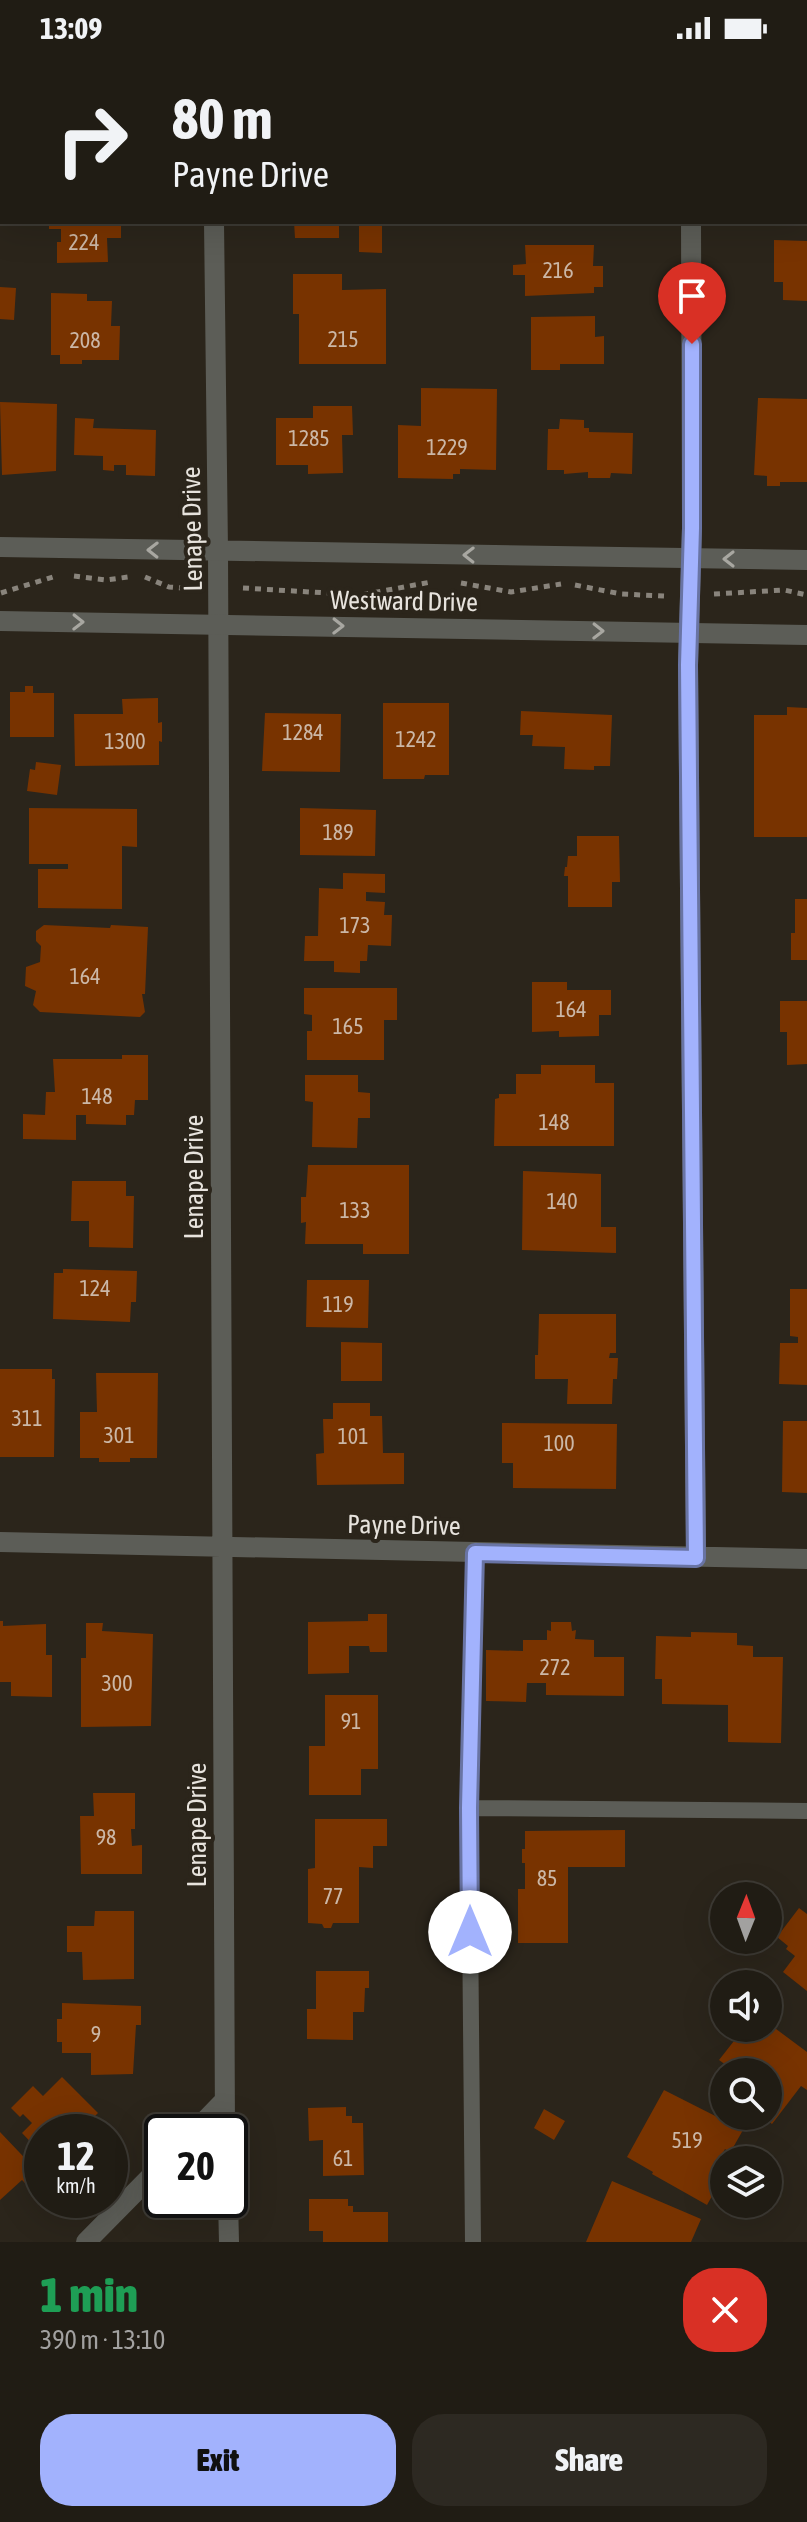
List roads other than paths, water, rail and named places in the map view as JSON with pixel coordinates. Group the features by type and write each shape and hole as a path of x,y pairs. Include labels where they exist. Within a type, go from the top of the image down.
{"street":[{"name":"Lenape Drive","path":"214,224 224,2114"},
{"path":"691,224 691,559 688,632 696,1558"},
{"name":"Westward Drive","path":"0,547 807,560"},
{"name":"Westward Drive","path":"0,621 807,635"},
{"name":"Payne Drive","path":"0,1542 807,1559"},
{"path":"211,2114 224,2101"},
{"path":"86,2242 144,2183"},
{"path":"228,2218 229,2242"}],"lane":[{"path":"473,2242 469,1808 475,1553"},
{"path":"469,1808 807,1811"}]}
